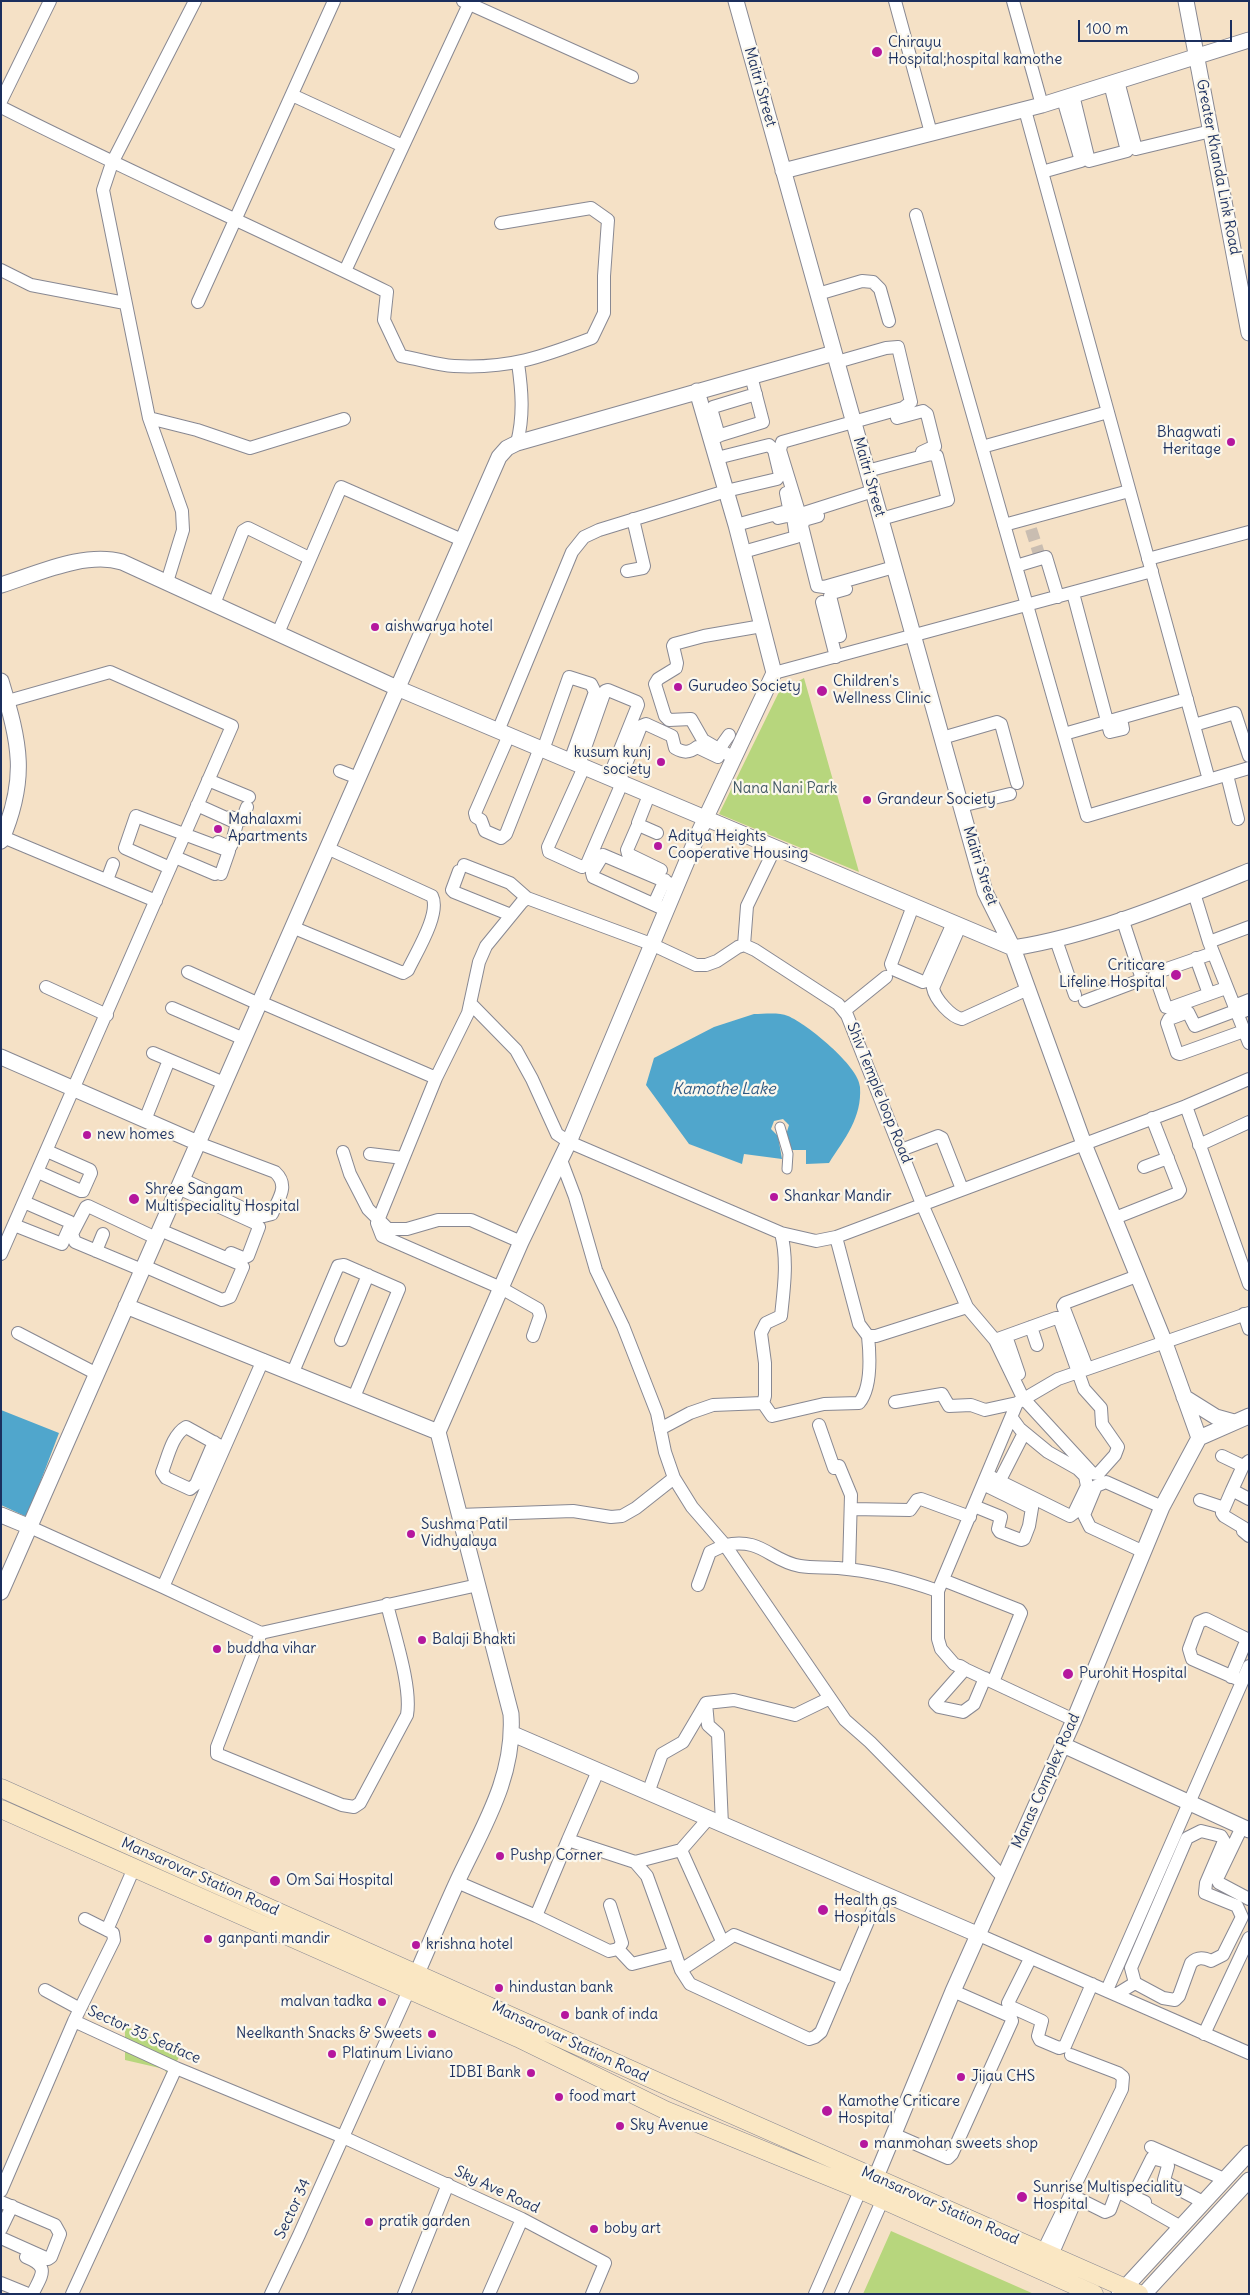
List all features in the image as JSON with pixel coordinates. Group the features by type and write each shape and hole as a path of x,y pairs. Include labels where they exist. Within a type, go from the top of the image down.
{"main road":[{"name":"Mansarovar Station Road","path":"1,1788 417,1973 674,2090 1048,2253 1128,2292"},
{"name":"Mansarovar Station Road","path":"1,1809 518,2038 665,2110 861,2190 1094,2294"},
{"path":"150,1875 158,1858"},
{"path":"665,2110 674,2090"}],"street":[{"path":"1,101 50,1"},
{"path":"167,582 183,530 182,511 149,418 103,190 112,163 196,1"},
{"path":"198,302 334,1"},
{"name":"Maitri Street","path":"736,1 985,892 1013,948 1084,1144 1165,1343 1199,1438"},
{"path":"895,1 932,134"},
{"path":"1013,1 1042,105"},
{"name":"Greater Khanda Link Road","path":"1186,1 1248,325"},
{"path":"345,271 466,3 632,76"},
{"path":"783,171 1025,110 1249,40"},
{"path":"1068,97 1090,161 1127,151 1114,82"},
{"path":"1114,82 1136,149 1211,131"},
{"path":"292,94 403,146"},
{"path":"1042,172 1081,161 1068,97"},
{"path":"1,107 112,163 236,219 387,292 384,320 402,356 452,366 496,366 540,358 592,338 604,313 604,276 608,220 591,208 501,223"},
{"path":"1025,110 1209,780"},
{"path":"916,215 1004,525 1019,564 1030,584"},
{"path":"1,270 31,285 125,304"},
{"path":"818,294 862,281 873,282 880,289 889,321"},
{"path":"1,1592 499,456 507,448 517,443 751,376 895,346 899,350 911,402 903,408 854,425"},
{"path":"517,443 522,425 522,396 518,363"},
{"path":"715,437 763,422 751,376"},
{"path":"697,391 715,437"},
{"path":"409,1990 499,1794 511,1753 513,1734 512,1714 438,1432 521,1242 569,1142 651,944 660,907 706,818 774,673 717,458 712,412 713,407 756,394"},
{"path":"867,469 934,448 935,443 927,414 923,411 782,442 780,450 799,512 874,495"},
{"path":"982,447 1108,412"},
{"path":"149,418 196,430 250,448 344,419"},
{"path":"717,458 765,445 772,447 774,450 779,478 727,496"},
{"path":"867,469 931,454 937,456 948,500 881,519"},
{"path":"578,764 595,692 592,684 569,677 542,749 506,834 501,838 485,831 481,820 476,818 475,813 572,552 584,537 591,532 633,519 727,496 777,485 784,486 789,508 787,511 736,527"},
{"path":"278,634 341,487 462,540"},
{"path":"1004,525 1030,524 1129,491"},
{"path":"874,495 802,522 817,586 824,587 895,571"},
{"path":"736,527 787,516 793,517 797,534 794,539 744,555"},
{"path":"627,571 644,566 633,519"},
{"path":"214,604 244,530 248,528 309,558"},
{"path":"774,673 914,637 1072,593 1249,532"},
{"path":"744,555 800,542 808,567"},
{"path":"1019,564 1039,554"},
{"path":"1,585 82,560 102,558 122,562 397,688 1013,948 1056,940 1194,893 1249,872"},
{"path":"1019,564 1048,558 1058,597"},
{"path":"1019,564 1027,605 1087,816 1249,768"},
{"path":"840,636 830,599 832,593 895,571"},
{"path":"1072,593 1107,721"},
{"path":"822,602 836,657"},
{"path":"733,761 719,749 703,740 691,719 669,720 665,716 655,684 658,678 676,668 677,663 672,646 674,644 713,638 762,626"},
{"path":"1,1254 232,726 118,674 103,673 4,702"},
{"path":"1,681 4,702 18,744 20,766 15,806 2,839 156,901"},
{"path":"608,690 637,702 638,705 616,781 588,864 582,867 549,852 548,847 578,764 605,691 608,690"},
{"path":"1064,734 1187,699"},
{"path":"1194,725 1235,713 1249,756"},
{"path":"942,738 998,722 1001,724 1017,783"},
{"path":"616,781 641,726 646,724 672,736 675,748 680,752 687,752 696,747 733,761"},
{"path":"719,749 729,735"},
{"path":"340,771 358,778"},
{"path":"1227,775 1238,819"},
{"path":"198,804 240,821 242,820 248,802 208,780"},
{"path":"961,806 1010,794"},
{"path":"638,822 649,795"},
{"path":"171,865 124,848 136,816 229,847 231,846 238,823 198,804"},
{"path":"657,833 640,826 638,827 627,850 628,854 673,882"},
{"path":"121,850 171,865 218,874 229,851 186,832"},
{"path":"292,927 403,973 408,970 434,913 436,902 432,896 327,848"},
{"path":"510,915 454,892 452,890 462,868 510,883 527,898 651,944 696,965 706,965 717,961 744,945 747,906 775,848"},
{"path":"660,907 594,877 592,873 603,855 673,882"},
{"path":"107,880 113,864"},
{"path":"1194,893 1226,988 1243,1009 1246,1037 1230,1036 1180,1054 1177,1053 1167,1023 1169,1019 1188,1012 1195,1026 1243,1009"},
{"path":"527,898 510,915 486,946 479,962 468,1013 436,1078 378,1219 379,1231 382,1236 501,1288 538,1309 540,1316 533,1336"},
{"path":"913,906 891,964 893,969 923,982 927,981 957,924"},
{"path":"1056,940 1080,998 1138,982 1141,976 1122,918"},
{"path":"957,924 933,988 934,994 956,1018 962,1019 1028,989"},
{"path":"1226,988 1170,1008 1166,1007 1155,975 1158,972 1196,958 1211,947 1249,927"},
{"name":"Shiv Temple loop Road","path":"744,945 755,950 838,1004 844,1011 902,1150 922,1204 967,1308 1000,1338"},
{"path":"1196,958 1209,994"},
{"path":"188,972 436,1078"},
{"path":"844,1011 886,977"},
{"path":"46,987 106,1015"},
{"path":"470,1003 516,1050 532,1079 557,1134 569,1142 781,1233 816,1241 836,1237 1186,1106 1249,1079"},
{"path":"173,1010 243,1041"},
{"path":"1222,1016 1230,1036"},
{"path":"152,1056 223,1086 167,1065 152,1056"},
{"path":"1,1057 198,1143 275,1172 282,1178 283,1187 272,1214 264,1216 180,1184"},
{"path":"145,1120 167,1065"},
{"path":"1186,1106 1249,1284"},
{"path":"1114,1218 1178,1193 1180,1190 1152,1118"},
{"path":"1199,1145 1249,1122"},
{"path":"780,1127 788,1154 787,1169"},
{"path":"902,1150 938,1136 942,1138 962,1189"},
{"path":"38,1172 80,1191 83,1191 91,1173 90,1170 47,1151"},
{"path":"343,1152 350,1174 368,1209 388,1229 407,1229 438,1220 471,1220 521,1242"},
{"path":"370,1154 403,1158"},
{"path":"1144,1167 1168,1158"},
{"path":"561,1160 575,1196 596,1270 644,1378 657,1413 674,1478 692,1506 725,1545 844,1720 870,1742 1004,1878"},
{"path":"159,1231 240,1264 243,1268 242,1272 230,1297 222,1300 75,1242 72,1234 88,1206 243,1258 248,1256 260,1230 255,1223 180,1184"},
{"path":"25,1201 70,1219"},
{"path":"14,1225 62,1244 71,1224 70,1222 25,1201"},
{"path":"763,1403 766,1396 761,1333 766,1323 781,1316 785,1248 781,1233"},
{"path":"96,1251 103,1234"},
{"path":"763,1403 772,1416 824,1404 859,1403 864,1398 870,1360 868,1336 859,1324 836,1237"},
{"path":"294,1372 338,1266 344,1265 399,1288 354,1398"},
{"path":"341,1340 368,1275"},
{"path":"1000,1338 1020,1401 1092,1473 1098,1474 1115,1455 1118,1447 1102,1424 1101,1408 1084,1389 1083,1370 1063,1306 1065,1303 1137,1276"},
{"path":"126,1306 294,1372 438,1432"},
{"path":"868,1336 876,1336 967,1308"},
{"path":"895,1402 942,1394 948,1406 971,1405 985,1410 1020,1401 1058,1379 1246,1314 1249,1329"},
{"path":"1000,1338 1059,1318 1083,1370"},
{"path":"1031,1327 1037,1345"},
{"path":"18,1333 97,1374"},
{"path":"1000,1338 1019,1375"},
{"path":"219,1445 186,1427 180,1431 162,1472 166,1478 190,1488 196,1484 219,1445 263,1360"},
{"path":"1184,1397 1216,1417 1234,1422"},
{"path":"1020,1401 940,1585 938,1639 941,1649 951,1661 1074,1720"},
{"path":"660,1429 690,1413 714,1405 763,1403"},
{"path":"1199,1438 1249,1416"},
{"path":"985,1480 1000,1480 1070,1516 1074,1513 1087,1486 1085,1476 1078,1469 1048,1452 1024,1433 1012,1418"},
{"path":"819,1425 834,1468 839,1466 851,1495 848,1569"},
{"path":"1000,1480 1024,1433"},
{"name":"Manas Complex Road","path":"878,2178 893,2134 953,1991 1074,1720 1162,1507 1199,1438"},
{"path":"163,1586 219,1445"},
{"path":"1222,1456 1246,1464 1222,1513 1244,1528 1244,1531 1249,1536"},
{"path":"459,1515 573,1511 611,1517 622,1516 636,1508 674,1478"},
{"path":"850,1509 910,1510 917,1500 921,1499 1000,1517 998,1529 1000,1532 1021,1540 1024,1539 1030,1526 1032,1508 985,1480"},
{"path":"1144,1552 1090,1527 1084,1515 1096,1486 1106,1482 1162,1507"},
{"path":"1232,1490 1249,1498"},
{"path":"1200,1500 1224,1508"},
{"path":"1,1515 163,1586 261,1633 478,1585"},
{"path":"698,1585 710,1552 725,1545 756,1545 790,1564 848,1569 940,1585 1019,1610 1021,1613 989,1680 974,1704 963,1712 939,1707 936,1703 966,1669"},
{"path":"261,1633 217,1749 217,1754 342,1805 354,1807 360,1803 407,1715 406,1687 387,1604"},
{"path":"1112,1992 1237,1679 1248,1639 1206,1619 1199,1622 1189,1649 1189,1655 1192,1659 1237,1679"},
{"path":"1237,1679 1249,1666"},
{"path":"706,1703 734,1700 795,1714 828,1699"},
{"path":"648,1793 662,1754 683,1742 706,1703"},
{"path":"635,1862 681,1850 715,1822 718,1734 708,1725 706,1703"},
{"path":"513,1734 1249,2053"},
{"path":"1063,1745 1187,1807 1242,1831 1249,1842"},
{"path":"536,1916 598,1771"},
{"path":"1187,1807 1194,1835"},
{"path":"1201,1831 1216,1833 1224,1841 1206,1883 1205,1893 1237,1906 1242,1917 1223,1955 1211,1961 1204,1958 1196,1959 1192,1963 1180,1996 1175,2000 1163,1998 1135,1983 1131,1968 1187,1838 1201,1831"},
{"path":"1242,1831 1218,1879 1219,1883 1248,1897"},
{"path":"568,1840 635,1862 648,1876 681,1970 690,1984 809,2039 821,2032 880,1893"},
{"path":"681,1850 722,1942"},
{"path":"107,1930 134,1868"},
{"path":"457,1882 536,1916 609,1951 618,1949 622,1943 610,1905"},
{"path":"74,2021 114,1940 112,1933 84,1919"},
{"path":"681,1970 734,1935 844,1979"},
{"path":"1204,2034 1249,1938"},
{"path":"618,1949 632,1964 675,1953"},
{"path":"1030,1959 1008,2003 1009,2006 1042,2022 1038,2036 1040,2040 1059,2048 1065,2046 1092,1984"},
{"path":"1112,1992 1135,1983"},
{"path":"45,1990 80,2009"},
{"name":"Sector 34","path":"271,2294 344,2137 409,1990"},
{"path":"893,2134 948,2158 952,2154 1012,2022 1010,2016 953,1991"},
{"name":"Sector 35 Seaface","path":"1,2190 74,2021 176,2068 344,2137"},
{"path":"1048,2253 1122,2089 1122,2077 1118,2073 1071,2055"},
{"path":"72,2294 176,2068"},
{"name":"Sky Ave Road","path":"344,2137 522,2219 605,2263 592,2294"},
{"path":"1151,2146 1224,2180"},
{"path":"1128,2292 1203,2202 1224,2180 1243,2170 1249,2153"},
{"path":"1183,2224 1136,2198 1134,2194 1152,2158 1167,2162 1165,2182 1203,2202"},
{"path":"815,2294 861,2190 878,2178 882,2200 841,2294"},
{"path":"1144,2294 1249,2180"},
{"path":"404,2294 448,2184"},
{"path":"1048,2253 1075,2202 1079,2199 1105,2212 1110,2210 1116,2194 1121,2193 1183,2224"},
{"path":"1,2229 6,2204 55,2225 60,2234 51,2257 48,2259 1,2238"},
{"path":"489,2294 522,2219"},
{"path":"1,2247 37,2261 43,2270 33,2293 29,2294 1,2283"}],"green space":[{"name":"Nana Nani Park","path":"804,678 859,872 719,814 779,692"},
{"path":"125,2026 182,2051 169,2077 164,2069 125,2060"},
{"path":"891,2231 1034,2294 863,2294"}],"water":[{"name":"Kamothe Lake","path":"754,1014 780,1014 797,1020 819,1036 842,1057 857,1078 860,1087 860,1098 855,1118 829,1163 806,1164 806,1150 792,1150 786,1135 789,1125 783,1119 774,1121 771,1129 778,1136 782,1159 744,1154 742,1164 689,1144 646,1085 654,1058 714,1027"},
{"path":"1,1410 59,1433 27,1517 1,1505"}],"tunnel":[{"path":"1031,529 1039,554"}],"place":[{"name":"Chirayu Hospital;hospital kamothe","path":"877,52"},
{"name":"Bhagwati Heritage","path":"1231,442"},
{"name":"aishwarya hotel","path":"375,627"},
{"name":"Gurudeo Society","path":"678,687"},
{"name":"Children's Wellness Clinic","path":"822,691"},
{"name":"kusum kunj society","path":"661,762"},
{"name":"Grandeur Society","path":"867,800"},
{"name":"Mahalaxmi Apartments","path":"218,829"},
{"name":"Aditya Heights Cooperative Housing","path":"658,846"},
{"name":"Criticare Lifeline Hospital","path":"1176,975"},
{"name":"new homes","path":"87,1135"},
{"name":"Shankar Mandir","path":"774,1197"},
{"name":"Shree Sangam Multispeciality Hospital","path":"134,1199"},
{"name":"Sushma Patil Vidhyalaya","path":"411,1534"},
{"name":"Balaji Bhakti","path":"422,1640"},
{"name":"buddha vihar","path":"217,1649"},
{"name":"Purohit Hospital","path":"1068,1674"},
{"name":"Pushp Corner","path":"500,1856"},
{"name":"Om Sai Hospital","path":"275,1881"},
{"name":"Health gs Hospitals","path":"823,1910"},
{"name":"ganpanti mandir","path":"208,1939"},
{"name":"krishna hotel","path":"416,1945"},
{"name":"hindustan bank","path":"499,1988"},
{"name":"malvan tadka","path":"382,2002"},
{"name":"bank of inda","path":"565,2015"},
{"name":"Neelkanth Snacks & Sweets","path":"432,2034"},
{"name":"Platinum Liviano","path":"332,2054"},
{"name":"IDBI Bank","path":"531,2073"},
{"name":"Jijau CHS","path":"961,2077"},
{"name":"food mart","path":"559,2097"},
{"name":"Kamothe Criticare Hospital","path":"827,2111"},
{"name":"Sky Avenue","path":"620,2126"},
{"name":"manmohan sweets shop","path":"864,2144"},
{"name":"Sunrise Multispeciality Hospital","path":"1022,2197"},
{"name":"pratik garden","path":"369,2222"},
{"name":"boby art","path":"594,2229"}]}
